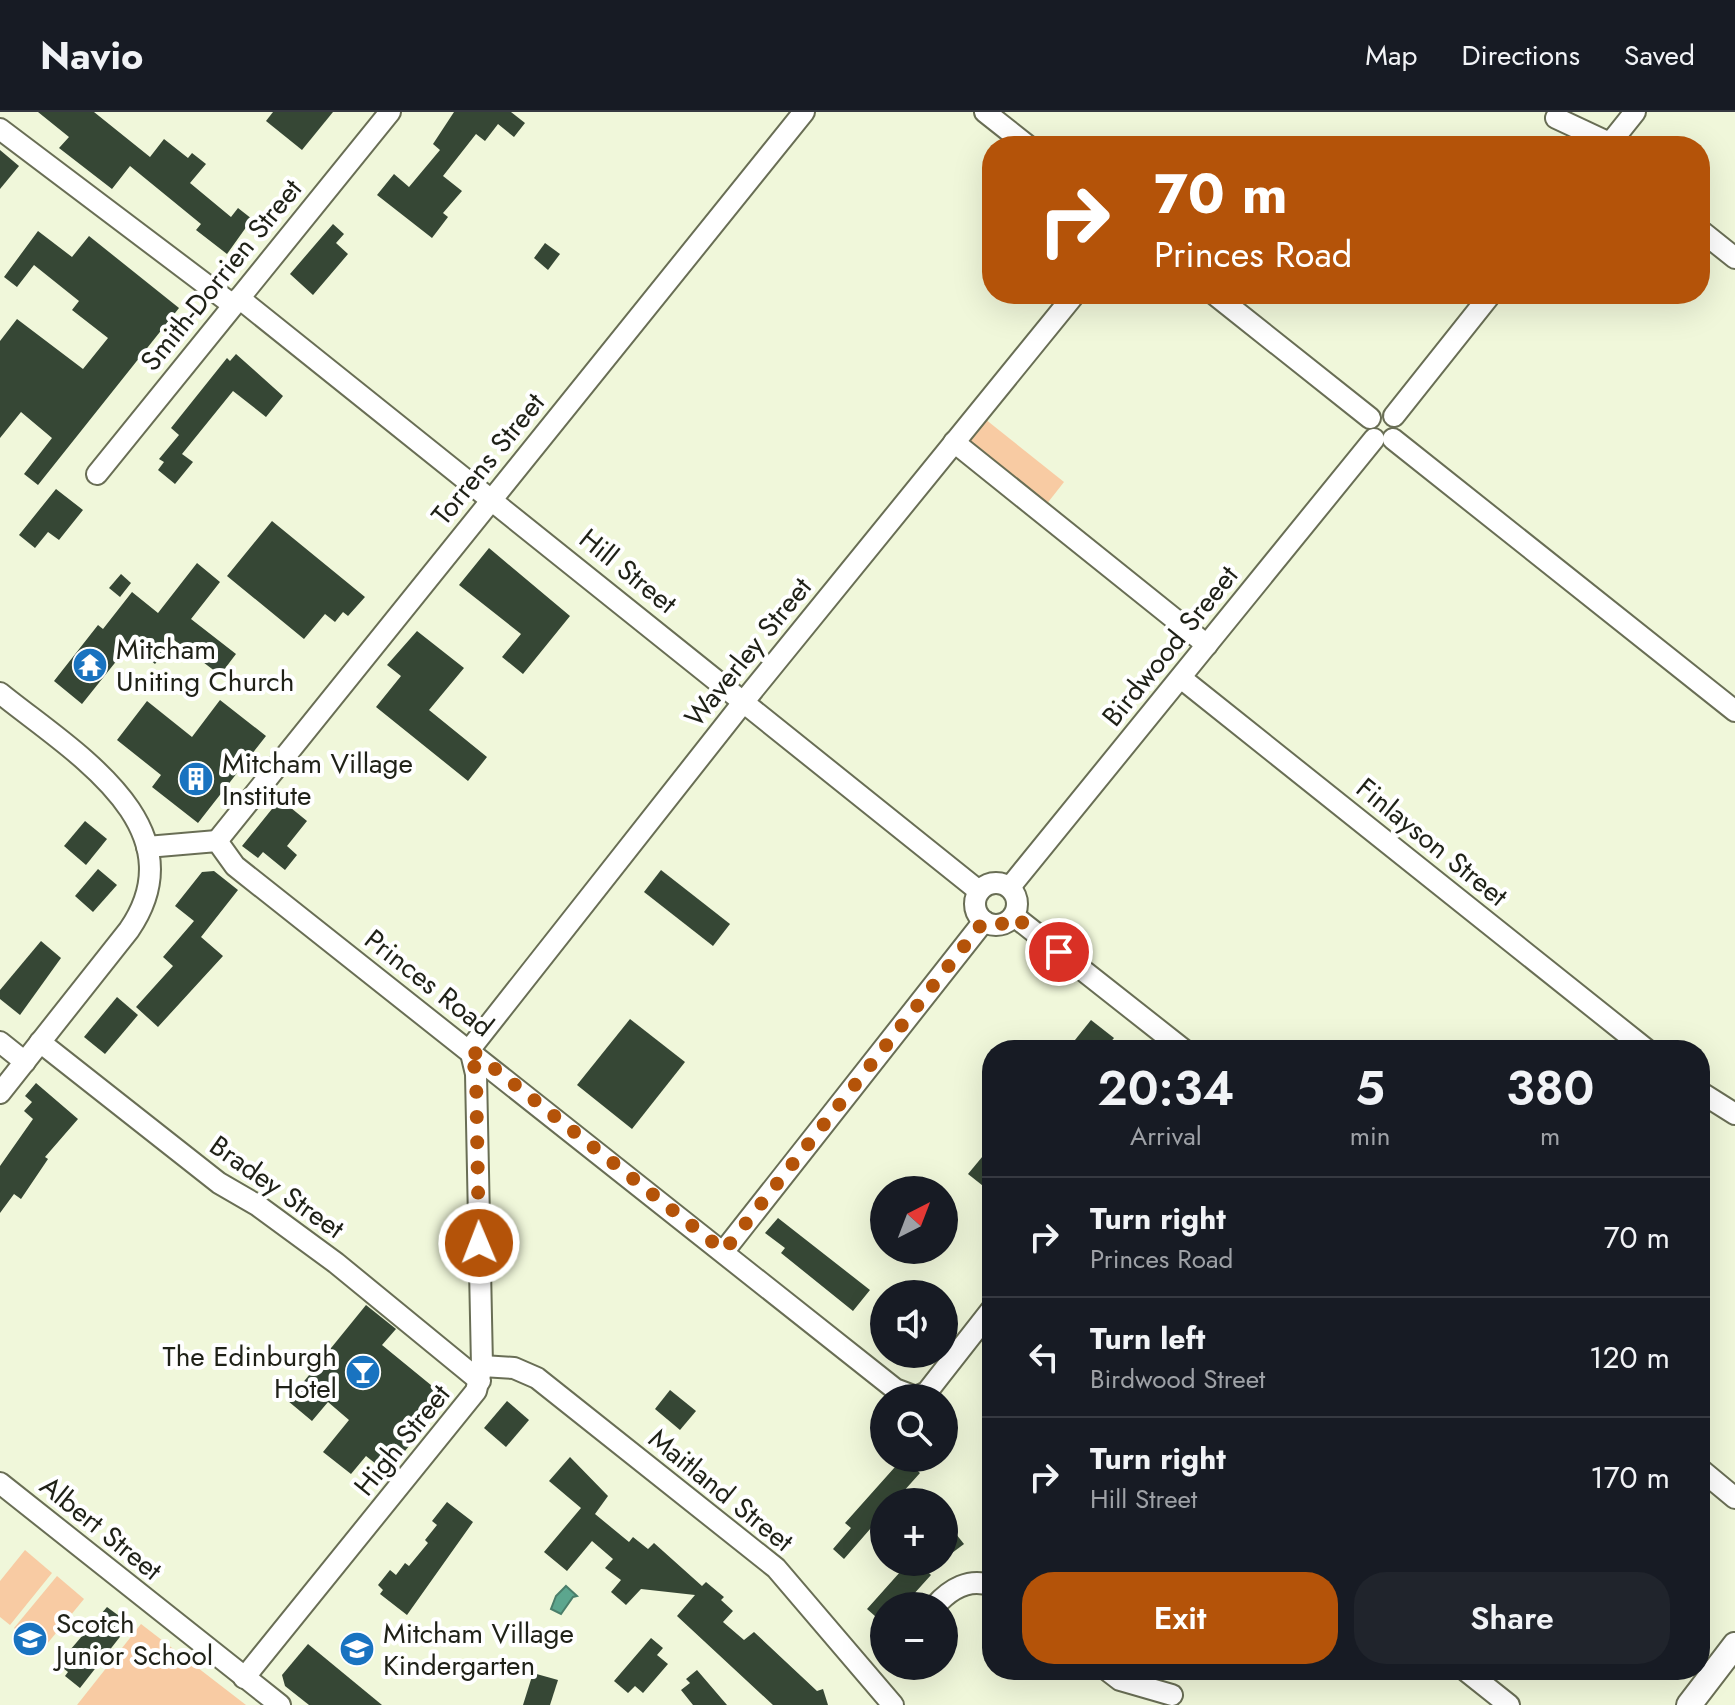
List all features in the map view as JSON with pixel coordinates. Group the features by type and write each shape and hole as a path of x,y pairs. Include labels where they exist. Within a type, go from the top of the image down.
{"main road":[{"path":"1710,1677 1735,1645"},
{"path":"1689,1704 1708,1680"}],"street":[{"name":"Smith-Dorrien Street","path":"97,474 390,112"},
{"name":"Torrens Street","path":"217,841 804,112"},
{"path":"985,112 1015,136"},
{"path":"1609,136 1635,112"},
{"path":"1552,115 1587,136"},
{"name":"Hill Street","path":"0,129 236,302 492,499 979,891"},
{"path":"1710,238 1735,258"},
{"name":"Waverley Street","path":"470,1049 745,700 1067,304"},
{"path":"1226,304 1379,432 1735,711"},
{"path":"1379,432 1381,411 1394,416 1483,304"},
{"name":"Birdwood Sreeet","path":"1010,887 1379,432"},
{"path":"954,442 1207,645"},
{"name":"Finlayson Street","path":"1181,678 1634,1040"},
{"path":"0,693 121,794 140,821 147,847 149,877 145,906 0,1093"},
{"path":"147,847 217,841"},
{"name":"Princes Road","path":"217,841 235,866 470,1049 889,1384"},
{"path":"990,883 1010,887 1018,904 1014,916 1004,924 984,921 977,912 979,891 990,883"},
{"path":"1014,916 1171,1040"},
{"path":"724,1251 984,921"},
{"path":"0,1042 25,1062"},
{"name":"Bradey Street","path":"40,1042 219,1183 257,1205 481,1374"},
{"name":"High Street","path":"244,1678 472,1401 481,1374 476,1074 470,1049"},
{"path":"1710,1098 1735,1114"},
{"path":"934,1384 982,1327"},
{"name":"Maitland Street","path":"481,1374 514,1368 537,1378 776,1568 870,1665"},
{"path":"1710,1477 1735,1498"},
{"name":"Albert Street","path":"0,1483 280,1705"},
{"path":"951,1592 970,1583 982,1585"},
{"name":"Maitland Street","path":"881,1680 893,1705"},
{"path":"1120,1680 1172,1695"},
{"path":"1478,1680 1509,1705"}],"shaded area":[{"path":"980,415 1064,482 1042,510 959,443"},
{"path":"25,1550 52,1573 10,1625 0,1617 0,1581"},
{"path":"57,1576 84,1599 42,1650 14,1628"},
{"path":"566,1586 577,1596 561,1614 551,1609 556,1596"},
{"path":"141,1624 246,1705 77,1705"}],"building":[{"path":"38,112 94,112 150,157 164,139 188,158 192,153 206,164 190,183 231,217 238,208 252,219 227,254 196,230 201,224 130,166 112,189 59,148 69,137"},
{"path":"273,112 333,112 302,150 266,121"},
{"path":"454,112 511,112 525,123 514,137 498,124 485,141 476,134 443,176 462,191 443,213 448,217 432,238 377,195 394,174 409,187 440,150 433,144"},
{"path":"0,150 19,166 0,189"},
{"path":"333,224 344,234 336,243 348,254 313,295 290,274"},
{"path":"38,231 72,257 89,236 179,308 38,485 24,474 52,438 21,412 0,438 0,341 17,319 83,369 108,338 72,310 79,301 34,265 17,287 4,277"},
{"path":"545,243 560,254 548,270 534,258"},
{"path":"236,354 283,396 266,417 233,391 182,454 193,462 175,484 158,470 164,462 159,459 179,435 171,428 227,358 230,361"},
{"path":"56,489 83,510 59,540 48,532 35,548 19,535"},
{"path":"272,521 365,597 348,616 343,612 335,622 325,614 304,639 227,576"},
{"path":"489,548 570,616 523,674 502,657 521,634 459,585"},
{"path":"197,563 220,582 191,619 236,654 220,675 174,640 155,664 130,644 82,704 54,681 98,625 103,629 132,592 158,613"},
{"path":"121,574 131,583 120,597 109,588"},
{"path":"417,631 464,668 429,710 487,757 468,781 376,707 401,676 387,665"},
{"path":"220,700 266,736 198,823 152,787 161,775 117,740 147,701 192,737"},
{"path":"280,799 307,821 287,846 297,855 285,870 263,852 258,858 242,846"},
{"path":"85,821 107,839 86,865 64,846"},
{"path":"98,869 117,885 93,912 75,896"},
{"path":"661,870 730,924 713,946 644,892"},
{"path":"214,871 238,890 201,937 223,956 158,1027 136,1007 173,966 163,957 194,921 175,906 202,872"},
{"path":"41,941 61,958 20,1015 0,999 0,990"},
{"path":"117,997 138,1015 105,1054 84,1037"},
{"path":"630,1019 685,1062 632,1129 577,1085"},
{"path":"1091,1020 1114,1038 1112,1040 1075,1040"},
{"path":"36,1083 78,1119 45,1157 48,1159 21,1199 14,1194 0,1213 0,1166 33,1119 24,1111 32,1102 25,1096"},
{"path":"982,1157 982,1185 968,1174"},
{"path":"778,1218 870,1290 853,1311 781,1253 785,1248 765,1233"},
{"name":"The Edinburgh Hotel","path":"366,1305 396,1329 382,1345 448,1399 400,1457 389,1448 376,1464 366,1456 351,1474 323,1452 349,1420 328,1402 312,1421 288,1401"},
{"path":"670,1390 696,1411 680,1430 655,1409"},
{"path":"507,1401 529,1420 506,1447 484,1428"},
{"path":"570,1457 608,1496 595,1514 629,1542 633,1537 648,1549 654,1543 702,1586 706,1582 724,1597 721,1600 733,1611 723,1622 744,1640 754,1632 817,1691 823,1689 828,1705 773,1705 677,1616 695,1595 641,1589 626,1605 611,1592 621,1580 605,1568 613,1559 592,1541 567,1571 544,1552 581,1508 549,1481"},
{"path":"891,1472 920,1473 907,1488 876,1488"},
{"path":"870,1495 870,1529 844,1559 833,1549 851,1528 845,1523"},
{"path":"447,1502 473,1522 407,1615 380,1594 383,1590 378,1585 390,1570 396,1575 405,1563 409,1566 428,1543 425,1540 437,1525 432,1521"},
{"path":"896,1576 930,1576 916,1592 882,1592"},
{"path":"107,1607 130,1624 80,1688 65,1676 68,1672 58,1664"},
{"path":"651,1638 663,1648 657,1655 668,1664 643,1693 635,1686 628,1693 614,1681"},
{"path":"308,1644 382,1705 309,1705 285,1686 282,1675"},
{"path":"697,1670 727,1705 693,1705 681,1690 690,1683 686,1679"},
{"path":"533,1673 558,1680 550,1705 523,1705"}],"place":[{"name":"Mitcham Uniting Church","path":"90,665"},
{"name":"Mitcham Village Institute","path":"196,779"},
{"name":"The Edinburgh Hotel","path":"363,1372"},
{"name":"Scotch Junior School","path":"30,1639"},
{"name":"Mitcham Village Kindergarten","path":"357,1649"}],"route":[{"path":"479,1243 476,1074 470,1049 724,1251 984,921 994,925 1004,924 1014,916 1059,952"}]}
